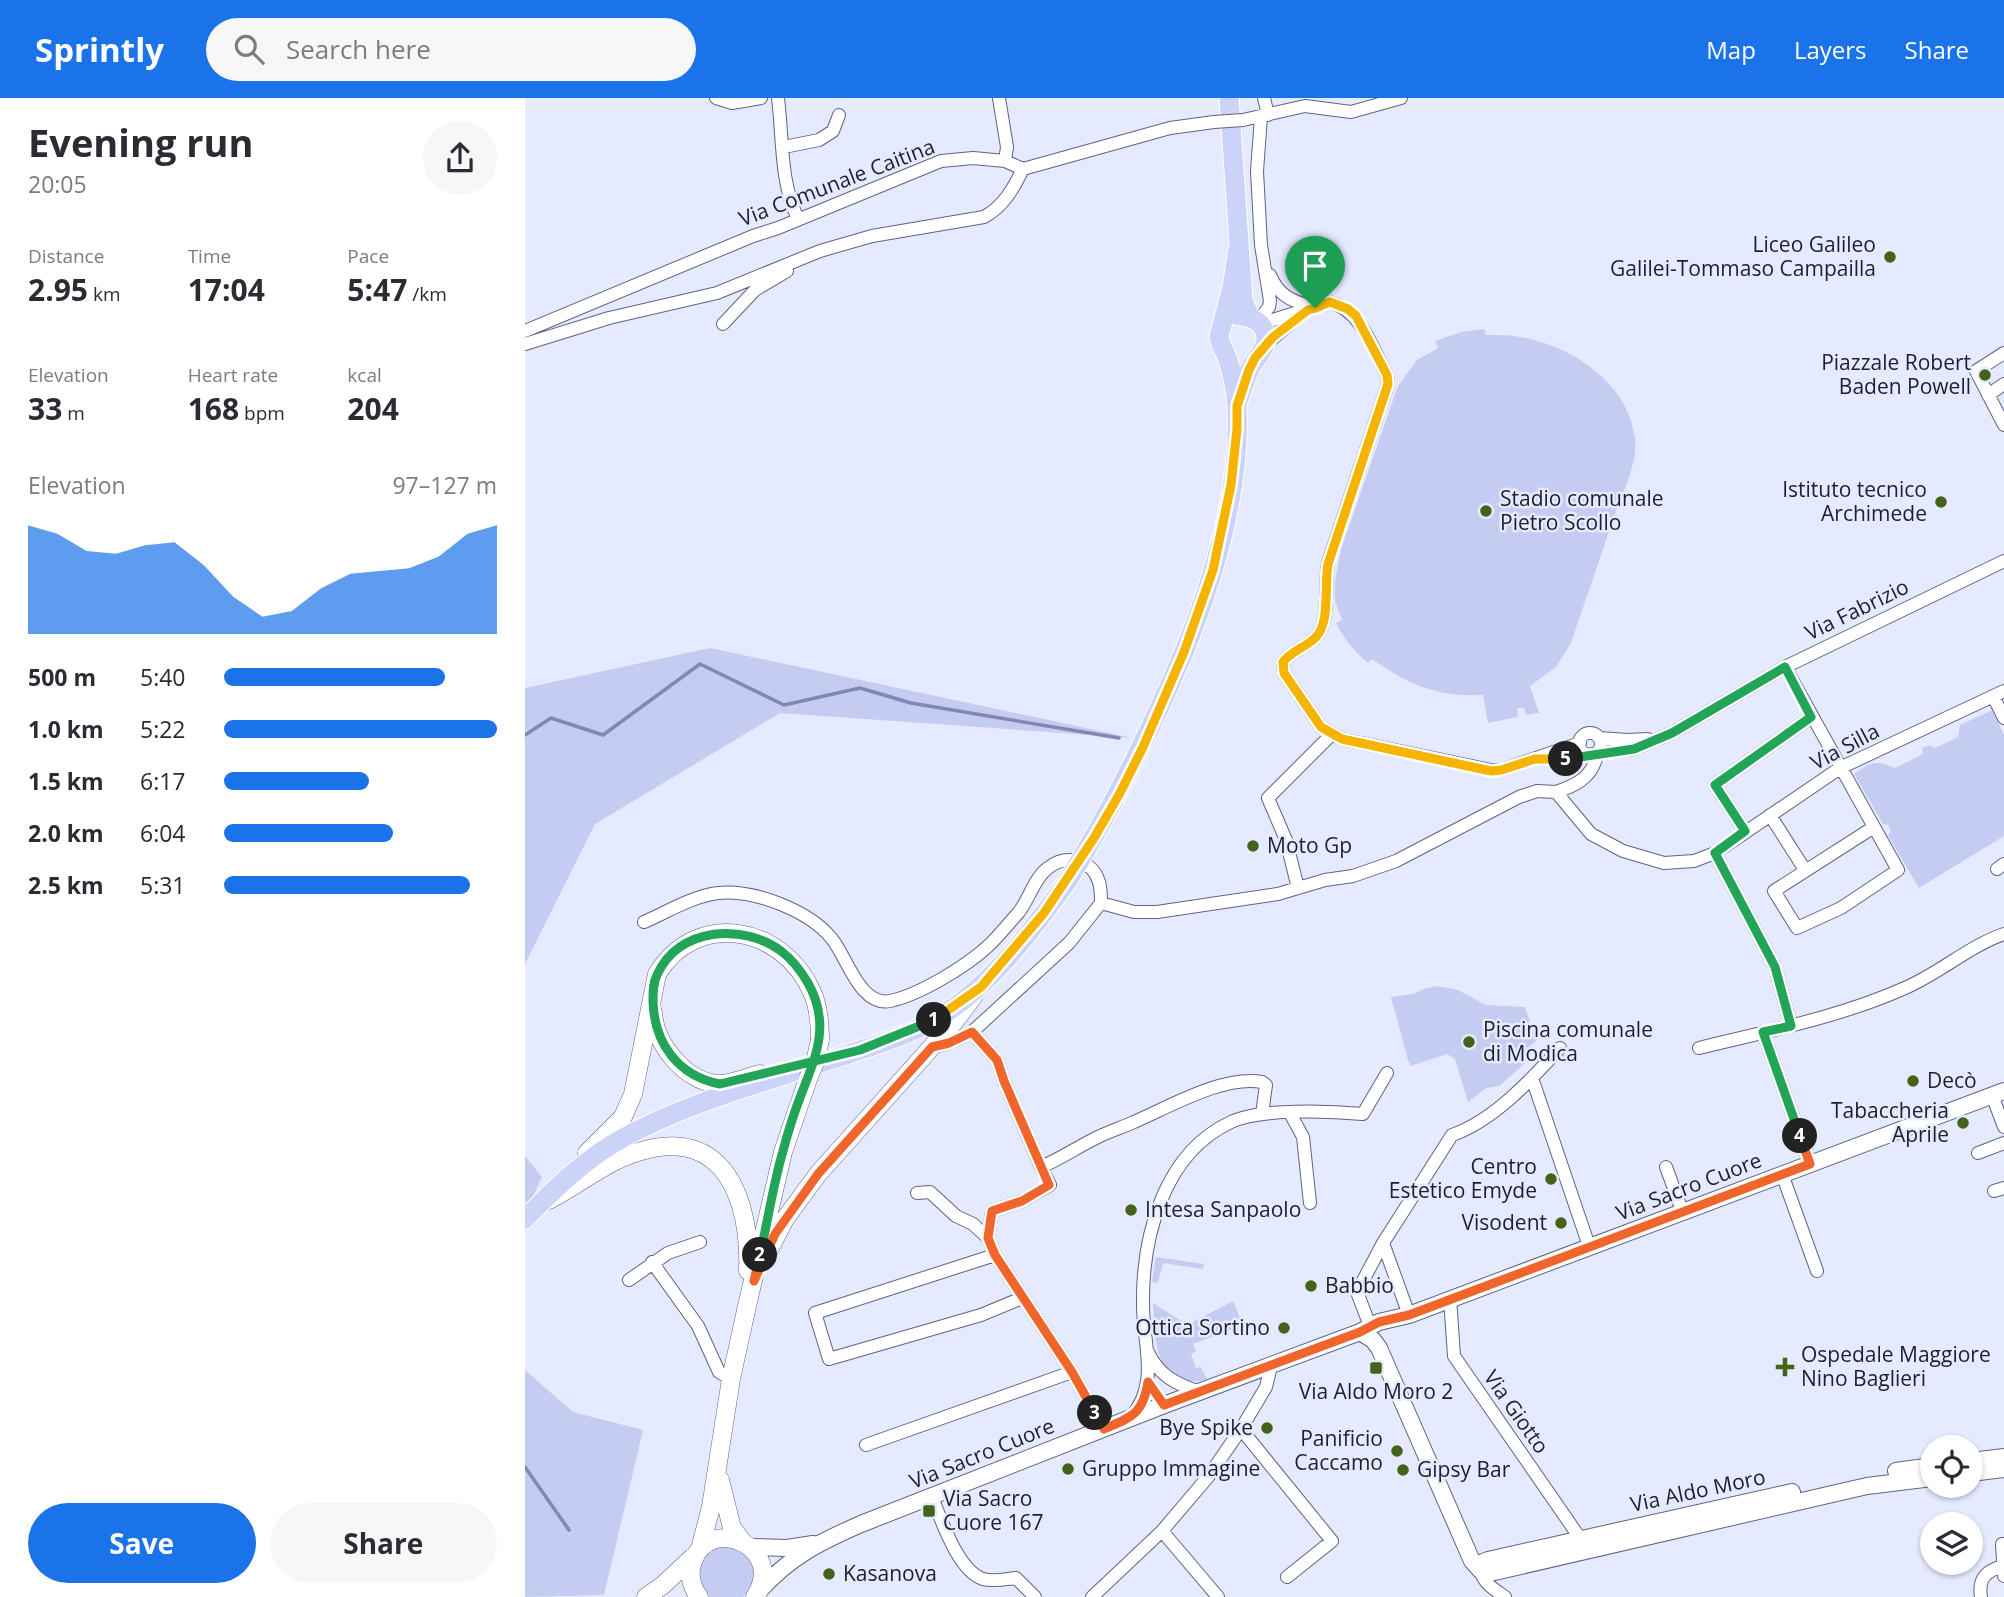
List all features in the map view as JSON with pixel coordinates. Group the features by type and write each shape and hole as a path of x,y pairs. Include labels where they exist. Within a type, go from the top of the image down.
{"main road":[{"path":"1229,98 1243,300 1265,332 1260,352 1237,406"},
{"path":"754,1281 775,1234 818,1174 932,1047 1044,913 1120,793 1143,747 1184,652 1209,582 1223,531 1231,485 1237,406 1227,356 1219,343 1238,249"},
{"path":"1221,329 1224,323 1236,316 1256,321"},
{"path":"1227,356 1240,362 1260,352"},
{"path":"525,1219 556,1182 623,1117 633,1094 653,987 666,960 693,940 707,934 736,933 764,941 793,962 808,984 817,1005 820,1040 815,1062 782,1152 731,1379 711,1507 698,1552 692,1563 691,1580 699,1597"},
{"path":"653,987 653,1019 665,1047 686,1069 710,1082 720,1084 860,1050"},
{"path":"539,1204 603,1150 651,1124 706,1102 860,1050 934,1020 981,987"},
{"path":"539,1204 568,1190 603,1166 639,1151 672,1147 703,1155 725,1172 744,1209 749,1253 747,1307"},
{"path":"717,1464 731,1528 761,1562 763,1581 757,1595"},
{"path":"646,1597 715,1539 733,1538 746,1544"}],"street":[{"path":"716,98 732,103 761,98"},
{"path":"779,98 784,146 783,167 789,202 798,219"},
{"path":"999,98 1007,148 1005,161"},
{"path":"1256,321 1269,307 1270,301 1262,253 1257,172 1265,116 1264,98"},
{"path":"527,337 717,293 820,251 872,236 984,217 1004,201 1023,169 1170,128 1243,120 1305,106 1351,113 1401,98"},
{"path":"784,146 819,140 832,131 839,115"},
{"name":"Via Comunale Caitina","path":"527,337 798,219 941,161 972,158 1005,161 1023,169"},
{"path":"1262,253 1275,287 1282,295 1311,309"},
{"path":"723,324 755,290 784,275 795,263"},
{"path":"1256,321 1330,302 1348,309 1356,316 1387,375 1388,384 1328,564 1325,579 1325,624 1314,640 1288,655 1283,662 1284,673 1321,727 1331,735 1491,771 1535,759 1561,759 1601,748 1599,738"},
{"path":"1260,352 1311,309"},
{"path":"2002,417 1976,372 2004,353"},
{"path":"1988,395 2004,384"},
{"name":"Via Fabrizio","path":"1589,751 1634,749 1672,733 1785,667 2004,561"},
{"path":"1785,667 1898,870 1841,908 1797,928 1774,891 1874,827"},
{"path":"1998,694 2004,718"},
{"name":"Via Silla","path":"1715,853 1840,768 1998,694"},
{"path":"1745,831 1715,785 1811,717"},
{"path":"1101,903 1134,912 1157,912 1243,900 1353,876 1396,860 1519,797 1537,791 1556,792 1575,786 1596,760 1582,737 1587,734 1599,738 1628,740 1656,738"},
{"path":"1298,888 1286,840 1268,798 1331,735"},
{"path":"1556,792 1591,834 1623,851 1664,863 1694,861 1715,853 1775,967 1791,1026"},
{"path":"1770,815 1805,870"},
{"path":"644,922 718,893 745,894 788,907 814,921 833,940 858,984 873,998 888,1002 926,987 988,947 1020,910 1046,869 1062,861 1079,861 1091,866 1100,882 1101,903 1069,943 972,1032 949,1043 932,1047"},
{"path":"1699,1048 1791,1026 1880,999 1909,987 1990,939 2004,934"},
{"path":"972,1032 997,1060 1049,1185 1022,1201 992,1211 988,1238"},
{"path":"1763,1032 1810,1164"},
{"path":"1501,1594 1482,1577 1487,1572 1472,1561 1379,1348 1365,1329 1357,1292 1383,1243 1452,1135 1472,1128 1532,1078 1560,1048"},
{"path":"1131,1418 1143,1402 1148,1382 1143,1305 1144,1274 1151,1231 1167,1186 1179,1165 1195,1147 1232,1121 1262,1114 1330,1111 1363,1114 1387,1073"},
{"path":"1532,1078 1589,1246"},
{"path":"1041,1167 1162,1108 1229,1084 1257,1081 1266,1085 1262,1114"},
{"path":"1998,1093 2004,1126"},
{"name":"Via Sacro Cuore","path":"815,1544 1167,1404 1998,1093"},
{"path":"1290,1113 1303,1137 1310,1203"},
{"path":"1977,1153 2004,1143"},
{"path":"1666,1167 1683,1213"},
{"path":"1782,1174 1817,1271"},
{"path":"918,1194 930,1192 956,1216 973,1224 988,1238 995,1255 1072,1372 1104,1429"},
{"path":"629,1280 668,1253 699,1242"},
{"path":"1383,1243 1409,1315"},
{"path":"995,1255 815,1313 829,1359 981,1315 1022,1298"},
{"path":"652,1262 698,1326 719,1372 731,1379"},
{"name":"Via Giotto","path":"1450,1298 1454,1356 1580,1538"},
{"path":"1379,1348 1382,1331 1389,1320"},
{"path":"1146,1349 1168,1383 1167,1404"},
{"path":"1102,1594 1201,1485 1241,1429 1266,1387 1271,1366"},
{"path":"866,1445 1072,1372"},
{"path":"1165,1377 1175,1384 1200,1392"},
{"path":"1148,1382 1167,1404"},
{"path":"1241,1429 1332,1541 1287,1577"},
{"path":"1983,1460 2004,1457"},
{"name":"Via Aldo Moro","path":"1920,1468 1863,1475 1669,1525 1487,1572 1483,1562 1580,1538 1669,1525 1867,1486 1920,1479"},
{"path":"1983,1472 2004,1469"},
{"path":"932,1497 953,1551 978,1577 987,1580 1016,1578 1035,1597"},
{"path":"1162,1531 1218,1597"},
{"path":"746,1544 787,1548 815,1544"},
{"path":"757,1595 774,1575 815,1544"},
{"path":"2004,1544 2004,1576"},
{"path":"1982,1597 1980,1587 1983,1577 1990,1570 2003,1566"}],"shaded area":[{"name":"Stadio comunale Pietro Scollo","path":"1484,329 1486,335 1534,340 1568,353 1585,363 1613,388 1624,404 1635,439 1630,475 1571,643 1556,667 1530,686 1539,713 1526,715 1524,708 1517,708 1518,717 1488,723 1483,695 1451,694 1424,688 1398,676 1372,659 1368,663 1339,629 1336,623 1342,620 1335,601 1335,581 1341,549 1398,386 1417,360 1438,348 1435,341 1461,332"},
{"path":"710,648 1133,738 780,713 595,824 525,964 525,688"},
{"path":"1992,710 2004,735 2004,836 1919,888 1888,836 1891,831 1888,825 1883,824 1854,774 1874,763 1895,768 1923,754 1922,748 1930,745 1935,748 1958,737 1960,725"},
{"name":"Piscina comunale di Modica","path":"1436,986 1458,990 1486,1005 1525,1007 1532,1028 1540,1037 1526,1050 1524,1064 1499,1086 1486,1088 1468,1102 1455,1059 1447,1054 1411,1066 1408,1060 1391,997 1414,994"},
{"path":"525,1156 542,1177 525,1213"},
{"path":"1156,1257 1204,1264 1203,1269 1163,1263 1158,1283 1152,1282"},
{"path":"1233,1301 1240,1318 1246,1324 1193,1344 1196,1352 1191,1354 1196,1368 1201,1367 1207,1379 1188,1380 1174,1375 1166,1368 1157,1348 1153,1303 1186,1324"},
{"path":"525,1370 573,1412 643,1430 604,1595 525,1597"},
{"path":"723,1545 740,1548 751,1558 754,1578 743,1597 710,1597 700,1582 698,1569 703,1557"}],"waterway":[{"path":"525,735 551,718 603,735 700,664 784,705 860,688 911,703 1119,738"},
{"path":"525,1467 569,1530"}],"place":[{"name":"Liceo Galileo Galilei-Tommaso Campailla","path":"1890,257"},
{"name":"Piazzale Robert Baden Powell","path":"1985,375"},
{"name":"Istituto tecnico Archimede","path":"1941,502"},
{"name":"Stadio comunale Pietro Scollo","path":"1486,511"},
{"name":"Moto Gp","path":"1253,846"},
{"name":"Piscina comunale di Modica","path":"1469,1042"},
{"name":"Decò","path":"1913,1081"},
{"name":"Tabaccheria Aprile","path":"1963,1123"},
{"name":"Centro Estetico Emyde","path":"1551,1179"},
{"name":"Intesa Sanpaolo","path":"1131,1210"},
{"name":"Visodent","path":"1561,1223"},
{"name":"Babbio","path":"1311,1286"},
{"name":"Ottica Sortino","path":"1284,1328"},
{"name":"Ospedale Maggiore Nino Baglieri","path":"1785,1367"},
{"name":"Via Aldo Moro 2","path":"1376,1368"},
{"name":"Bye Spike","path":"1267,1428"},
{"name":"Panificio Caccamo","path":"1397,1451"},
{"name":"Gruppo Immagine","path":"1068,1469"},
{"name":"Gipsy Bar","path":"1403,1470"},
{"name":"Via Sacro Cuore 167","path":"929,1511"},
{"name":"Kasanova","path":"829,1574"}],"route":[{"path":"1315,308 1308,310 1273,337 1255,358 1249,370 1237,406 1231,485 1213,570 1198,617 1143,747 1120,793 1066,882 1044,913 981,987 934,1020 860,1050 790,1067 720,1084 710,1082 686,1069 665,1047 653,1019 653,987 666,960 680,948 707,934 736,933 764,941 780,950 793,962 813,992 820,1020 820,1040 815,1062 782,1152 754,1281 775,1234 818,1174 932,1047 949,1043 972,1032 997,1060 1049,1185 1022,1201 992,1211 988,1238 995,1255 1072,1372 1104,1429 1131,1418 1143,1402 1148,1382 1164,1405 1360,1332 1379,1322 1409,1315 1810,1164 1763,1032 1791,1026 1775,967 1715,853 1745,831 1715,785 1811,717 1785,667 1672,733 1634,749 1561,759 1535,759 1501,770 1491,771 1331,735 1321,727 1284,673 1283,662 1288,655 1314,640 1325,624 1325,579 1328,564 1388,384 1387,375 1356,316 1339,304 1330,302 1315,308"}]}
